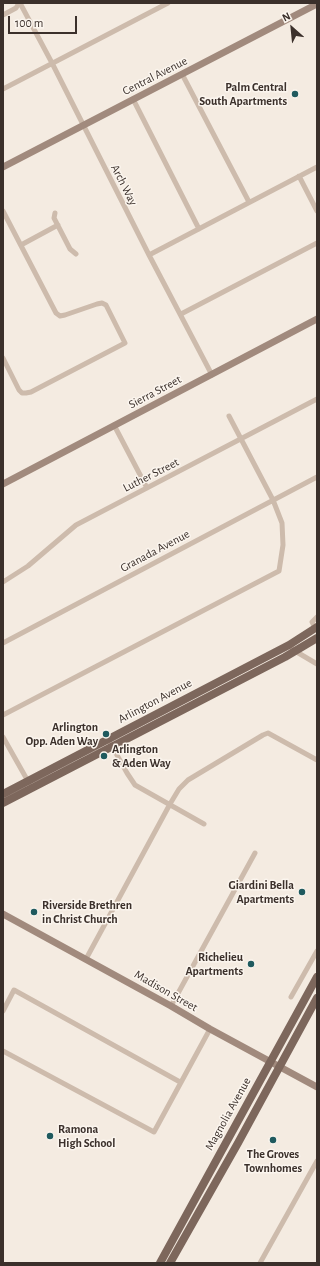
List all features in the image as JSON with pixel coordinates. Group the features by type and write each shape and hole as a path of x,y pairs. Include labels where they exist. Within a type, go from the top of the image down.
{"main road":[{"name":"Central Avenue","path":"3,167 317,4"},
{"name":"Sierra Street","path":"3,484 317,319"},
{"name":"Arlington Avenue","path":"3,803 32,789 110,743 289,645 316,628"},
{"name":"Arlington Avenue","path":"3,794 110,743 295,651 317,638"},
{"name":"Madison Street","path":"3,914 171,1006 210,1030 317,1087"},
{"name":"Magnolia Avenue","path":"160,1262 317,977"},
{"name":"Magnolia Avenue","path":"170,1263 238,1143 317,998"}],"street":[{"path":"3,15 16,8 20,3"},
{"name":"Arch Way","path":"20,3 212,375"},
{"path":"3,89 168,3"},
{"path":"182,74 249,202"},
{"path":"133,99 199,229"},
{"path":"149,255 317,167"},
{"path":"300,176 317,211"},
{"path":"3,211 56,313 60,316 65,315 102,303 106,305 125,343 31,392 22,393 3,358"},
{"path":"55,213 54,218 58,226 70,249 76,254"},
{"path":"20,245 58,226"},
{"path":"181,314 317,243"},
{"name":"Luther Street","path":"3,582 28,566 76,525 317,399"},
{"path":"3,715 279,571 283,545 282,523 273,500 229,416"},
{"path":"114,425 147,488"},
{"name":"Granada Avenue","path":"3,643 317,477"},
{"path":"316,628 312,622 317,617"},
{"path":"289,645 295,651 317,664"},
{"path":"86,959 170,804 179,789 188,780 268,733 317,760"},
{"path":"3,737 32,789"},
{"path":"110,743 135,785 204,824"},
{"path":"171,1006 255,853"},
{"path":"291,997 315,961 317,951"},
{"path":"3,1011 14,990 180,1082"},
{"path":"3,1051 154,1132 180,1082 210,1030"},
{"path":"260,1263 317,1161"}],"place":[{"name":"Palm Central South Apartments","path":"295,94"},
{"name":"Arlington Opp. Aden Way","path":"106,734"},
{"name":"Arlington & Aden Way","path":"104,756"},
{"name":"Giardini Bella Apartments","path":"302,892"},
{"name":"Riverside Brethren in Christ Church","path":"34,912"},
{"name":"Richelieu Apartments","path":"251,964"},
{"name":"Ramona High School","path":"50,1136"},
{"name":"The Groves Townhomes","path":"273,1140"}]}
